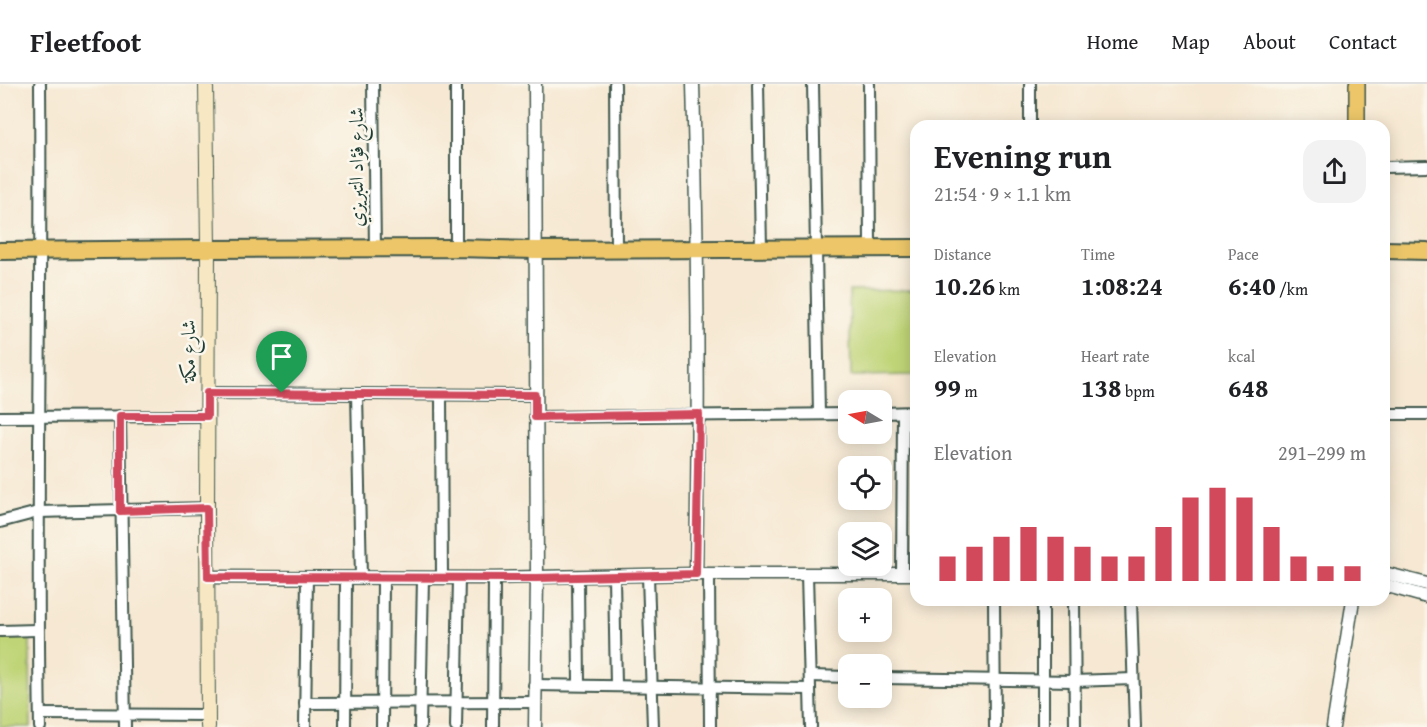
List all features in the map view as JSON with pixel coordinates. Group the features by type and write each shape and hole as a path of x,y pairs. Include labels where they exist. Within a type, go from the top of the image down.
{"highway":[{"path":"1390,240 1427,240"},
{"path":"0,251 910,248"},
{"path":"1390,250 1427,250"}],"main road":[{"name":"شارع مكة","path":"206,84 208,721"},
{"path":"1357,84 1357,120"}],"street":[{"path":"40,84 41,251 37,630 40,727"},
{"name":"شارع فؤاد التبريزي","path":"373,84 375,249"},
{"path":"456,84 456,248"},
{"path":"535,84 537,578 535,727"},
{"path":"615,84 616,250"},
{"path":"693,84 698,250 699,414 696,574"},
{"path":"758,84 761,249"},
{"path":"813,84 819,414"},
{"path":"869,84 870,248"},
{"path":"1030,84 1030,120"},
{"path":"1390,167 1427,166"},
{"path":"207,393 535,395"},
{"path":"357,394 362,577"},
{"path":"441,394 442,578"},
{"path":"892,413 910,412"},
{"path":"902,574 903,413"},
{"path":"535,417 838,414"},
{"path":"1390,414 1427,414"},
{"path":"120,416 125,727"},
{"path":"0,417 207,416"},
{"path":"0,522 38,512 207,508"},
{"path":"208,577 578,578 696,574 910,574"},
{"path":"709,574 710,727"},
{"path":"807,574 811,727"},
{"path":"1390,575 1427,584"},
{"path":"648,576 653,727"},
{"path":"305,727 307,577"},
{"path":"345,727 346,577"},
{"path":"382,727 383,577"},
{"path":"614,577 616,686"},
{"path":"420,727 423,578"},
{"path":"456,727 459,578"},
{"path":"493,727 494,578"},
{"path":"578,578 579,686"},
{"path":"1390,587 1427,597"},
{"path":"994,606 995,727"},
{"path":"1043,606 1043,727"},
{"path":"1074,606 1074,727"},
{"path":"1131,606 1135,727"},
{"path":"1333,727 1352,606"},
{"path":"0,631 37,630"},
{"path":"810,676 838,677"},
{"path":"892,678 1074,681 1133,678"},
{"path":"534,685 810,689"},
{"path":"304,703 535,702"},
{"path":"40,714 124,713 208,721"}],"green space":[{"path":"910,290 910,375 851,376 849,291"},
{"path":"30,637 31,727 0,727 0,638"}],"route":[{"path":"207,393 282,393 535,395 535,417 699,414 696,574 537,578 208,577 207,508 120,511 120,416 207,416 207,393"}]}
